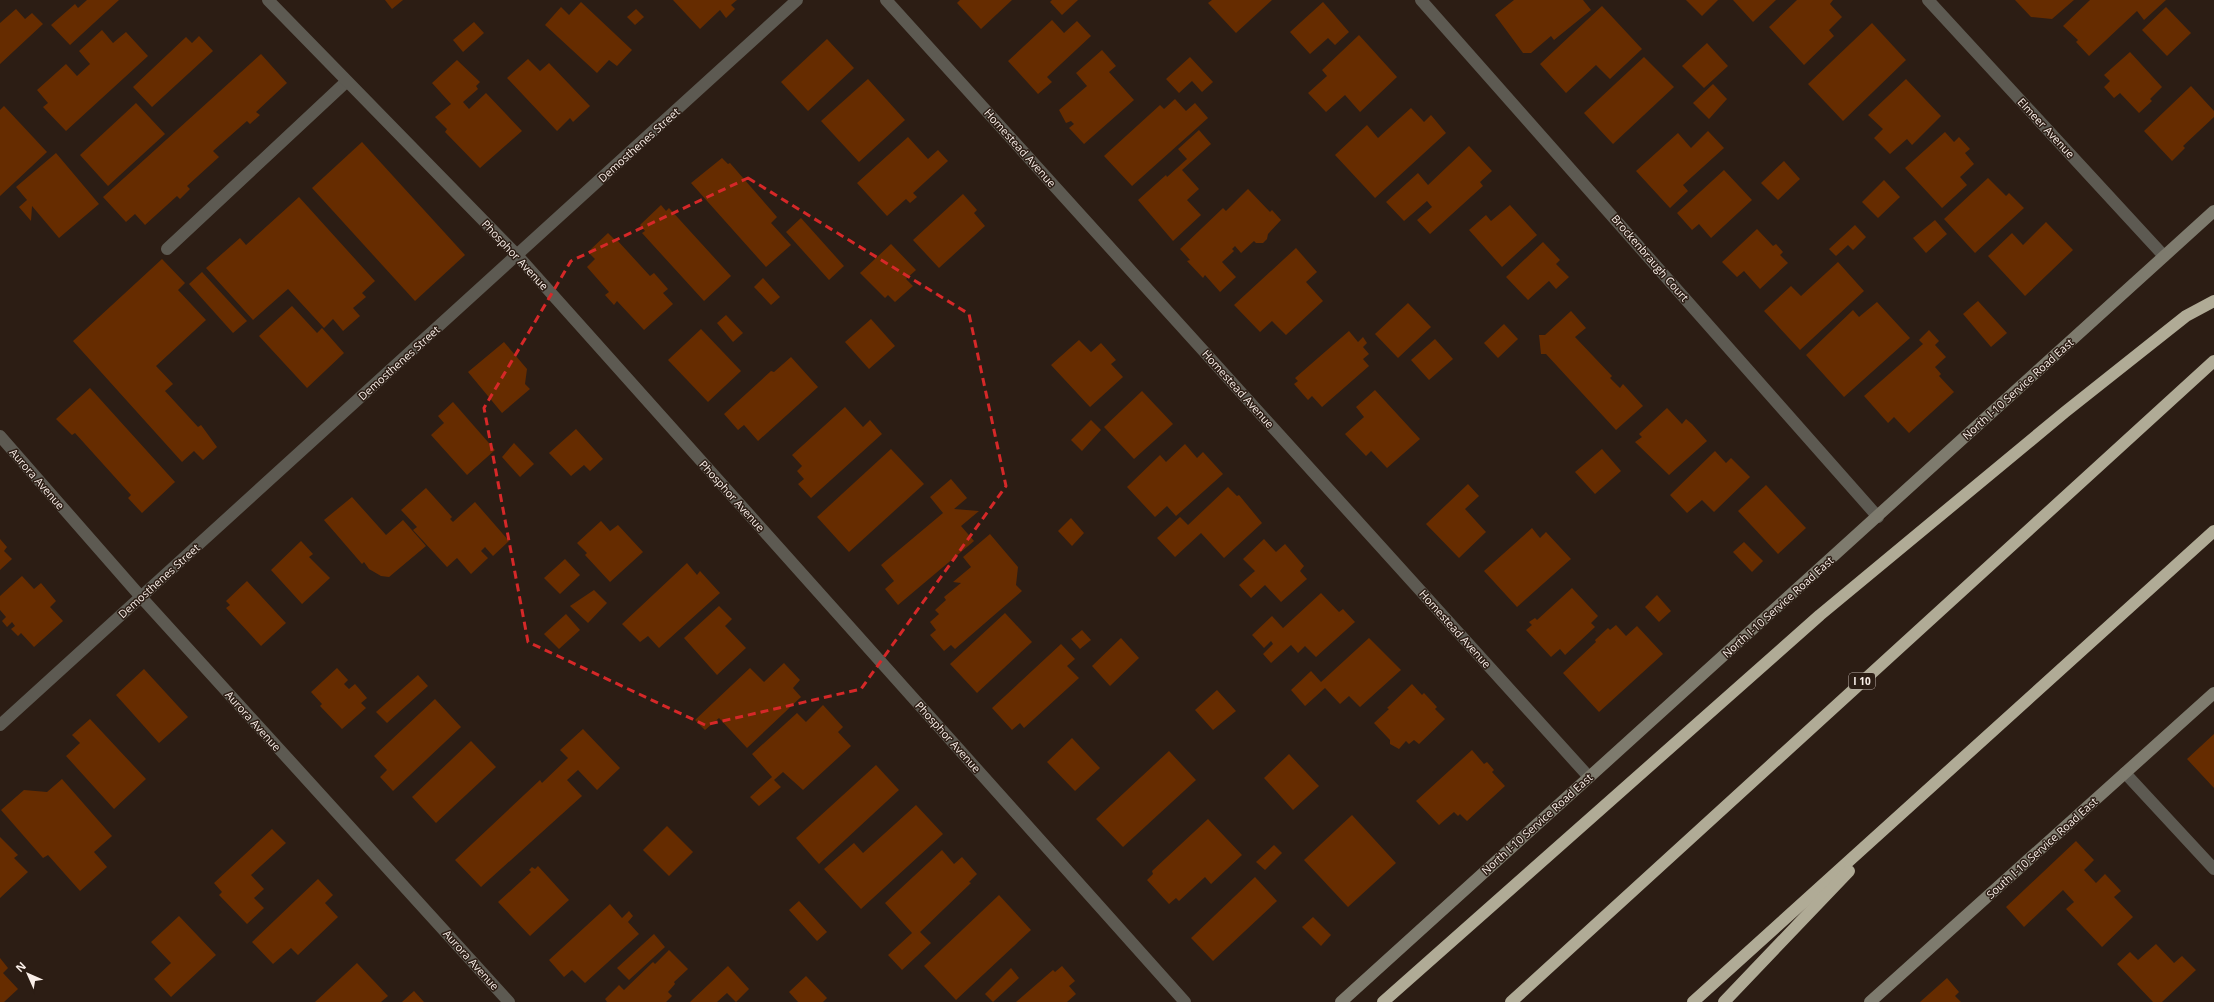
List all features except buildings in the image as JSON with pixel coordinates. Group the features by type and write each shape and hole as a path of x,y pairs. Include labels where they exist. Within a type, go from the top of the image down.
{"highway":[{"path":"1382,1002 1820,615 2065,412 2186,316 2214,301"},
{"name":"I 10","path":"1511,1002 2214,361"},
{"path":"1693,1002 2214,531"},
{"path":"1724,1002 1913,803"}],"street":[{"name":"Phosphor Avenue","path":"268,0 346,82 517,255 1185,1002"},
{"name":"Demosthenes Street","path":"0,725 798,0"},
{"name":"Homestead Avenue","path":"886,0 1589,777"},
{"name":"Brockenbraugh Court","path":"1421,0 1878,516"},
{"name":"Elmeer Avenue","path":"1928,0 2164,256"},
{"path":"168,249 346,82"},
{"name":"North I-10 Service Road East","path":"1341,1002 2214,211"},
{"name":"Aurora Avenue","path":"0,436 141,597 509,1002"},
{"name":"South I-10 Service Road East","path":"1870,1002 2214,693"},
{"path":"2125,773 2214,870"}],"highlighted area":[{"path":"748,178 969,314 1006,486 861,689 705,725 528,642 484,408 571,261"}]}
